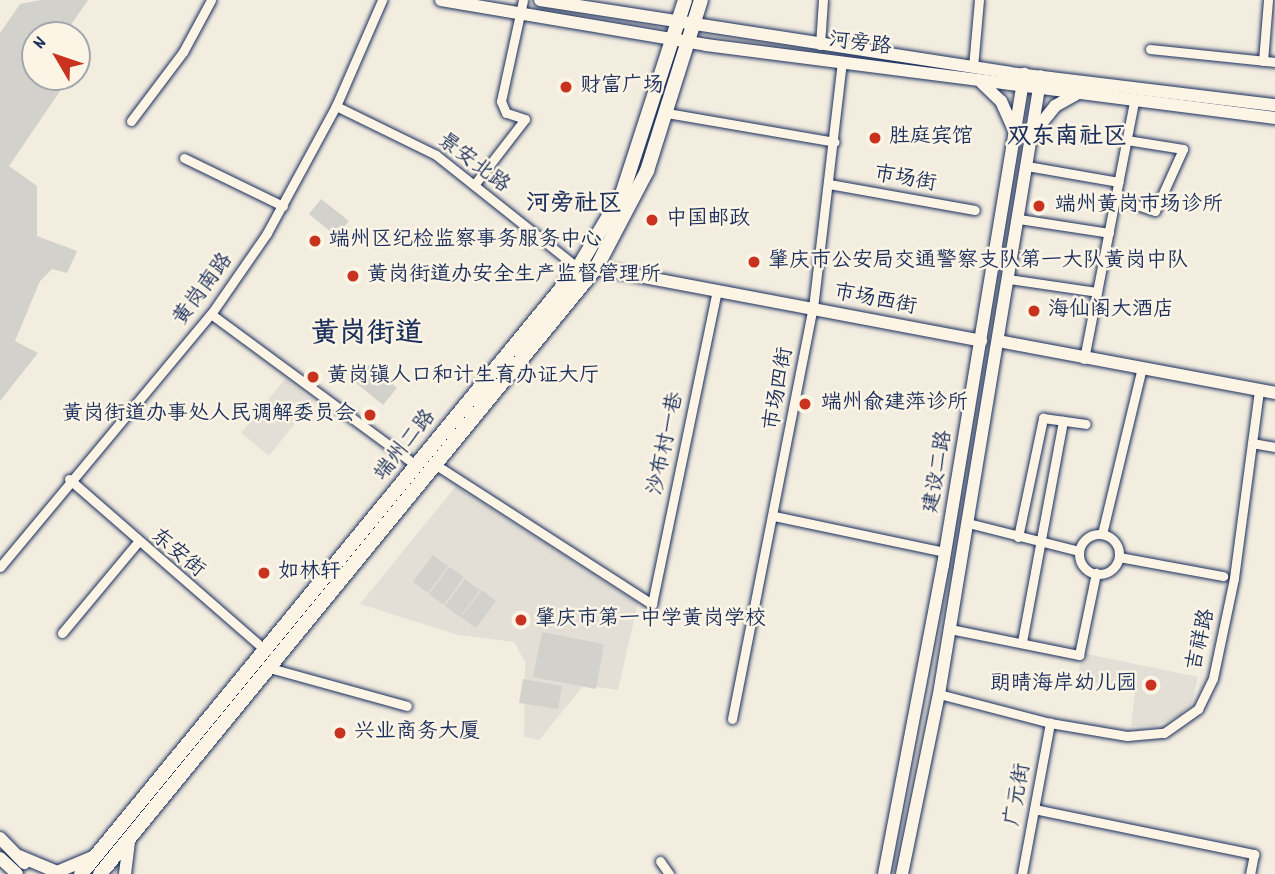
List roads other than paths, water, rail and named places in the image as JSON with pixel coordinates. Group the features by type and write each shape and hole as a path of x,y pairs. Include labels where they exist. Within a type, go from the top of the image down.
{"main road":[{"name":"端州二路","path":"100,874 129,842 266,651 578,268 622,194 685,0"},
{"name":"端州二路","path":"81,874 271,668 596,268 642,184 667,113 701,0"},
{"path":"659,83 674,88"}],"street":[{"path":"131,121 183,52 211,0"},
{"name":"黄岗南路","path":"0,567 69,479 211,314 283,206 336,106 382,0"},
{"name":"河旁路","path":"441,0 522,6 672,40 842,62 976,73"},
{"name":"河旁路","path":"540,0 677,24 820,44 1040,83 1275,105"},
{"path":"820,44 823,0"},
{"path":"979,0 976,73 1001,101 1014,136"},
{"path":"1263,61 1268,0"},
{"path":"474,185 525,119 506,113 501,101 522,6"},
{"path":"1150,49 1275,62"},
{"name":"市场四街","path":"732,719 813,308 835,142 842,62"},
{"name":"建设二路","path":"884,874 945,552 1009,179 1023,80"},
{"name":"河旁路","path":"1040,83 1076,95 1275,118"},
{"name":"建设二路","path":"902,874 939,694 1040,83"},
{"path":"1033,135 1055,106 1076,95"},
{"path":"1084,359 1134,102"},
{"name":"景安北路","path":"336,106 436,155 578,268"},
{"path":"667,113 835,142"},
{"path":"1116,198 1155,211 1183,149 1127,140"},
{"path":"184,158 283,206"},
{"path":"1027,166 1119,182"},
{"path":"1009,179 1025,181"},
{"name":"市场街","path":"830,184 975,210"},
{"path":"1019,219 1109,233"},
{"name":"市场西街","path":"596,268 981,341"},
{"path":"1009,279 1097,292"},
{"name":"沙布村一巷","path":"436,465 652,604 717,291"},
{"path":"211,314 417,466"},
{"path":"998,341 1275,393"},
{"path":"1102,534 1142,368"},
{"name":"吉祥路","path":"939,694 1050,723 1146,736 1183,723 1198,709 1216,665 1259,390"},
{"path":"1018,537 1043,418 1086,424"},
{"path":"1022,642 1063,421"},
{"path":"1252,443 1275,447"},
{"name":"东安街","path":"69,479 137,543 266,651"},
{"path":"774,516 945,552"},
{"path":"968,523 1079,551"},
{"path":"1102,534 1117,544 1119,557 1112,569 1096,573 1082,564 1079,551 1090,536 1102,534"},
{"path":"62,633 137,543"},
{"path":"1119,557 1223,576"},
{"path":"950,629 1079,654 1096,573"},
{"path":"271,668 407,706"},
{"name":"广元街","path":"1023,874 1050,723"},
{"path":"1034,808 1254,854 1250,874"},
{"path":"0,838 35,874"},
{"path":"125,874 129,842"},
{"path":"19,856 57,872 101,852"},
{"path":"0,858 14,872"},
{"path":"660,861 669,874"}],"place":[{"name":"财富广场","path":"566,87"},
{"name":"胜庭宾馆","path":"875,138"},
{"name":"端州黄岗市场诊所","path":"1039,206"},
{"name":"中国邮政","path":"652,220"},
{"name":"端州区纪检监察事务服务中心","path":"315,241"},
{"name":"肇庆市公安局交通警察支队第一大队黄岗中队","path":"754,262"},
{"name":"黄岗街道办安全生产监督管理所","path":"353,276"},
{"name":"海仙阁大酒店","path":"1034,311"},
{"name":"黄岗镇人口和计生育办证大厅","path":"313,377"},
{"name":"端州俞建萍诊所","path":"805,404"},
{"name":"黄岗街道办事处人民调解委员会","path":"370,415"},
{"name":"如林轩","path":"264,573"},
{"name":"肇庆市第一中学黄岗学校","path":"521,620"},
{"name":"朗晴海岸幼儿园","path":"1151,685"},
{"name":"兴业商务大厦","path":"340,733"}],"district":[{"name":"双东南社区","path":"1067,139"},
{"name":"河旁社区","path":"574,206"},
{"name":"黄岗街道","path":"367,336"}]}
